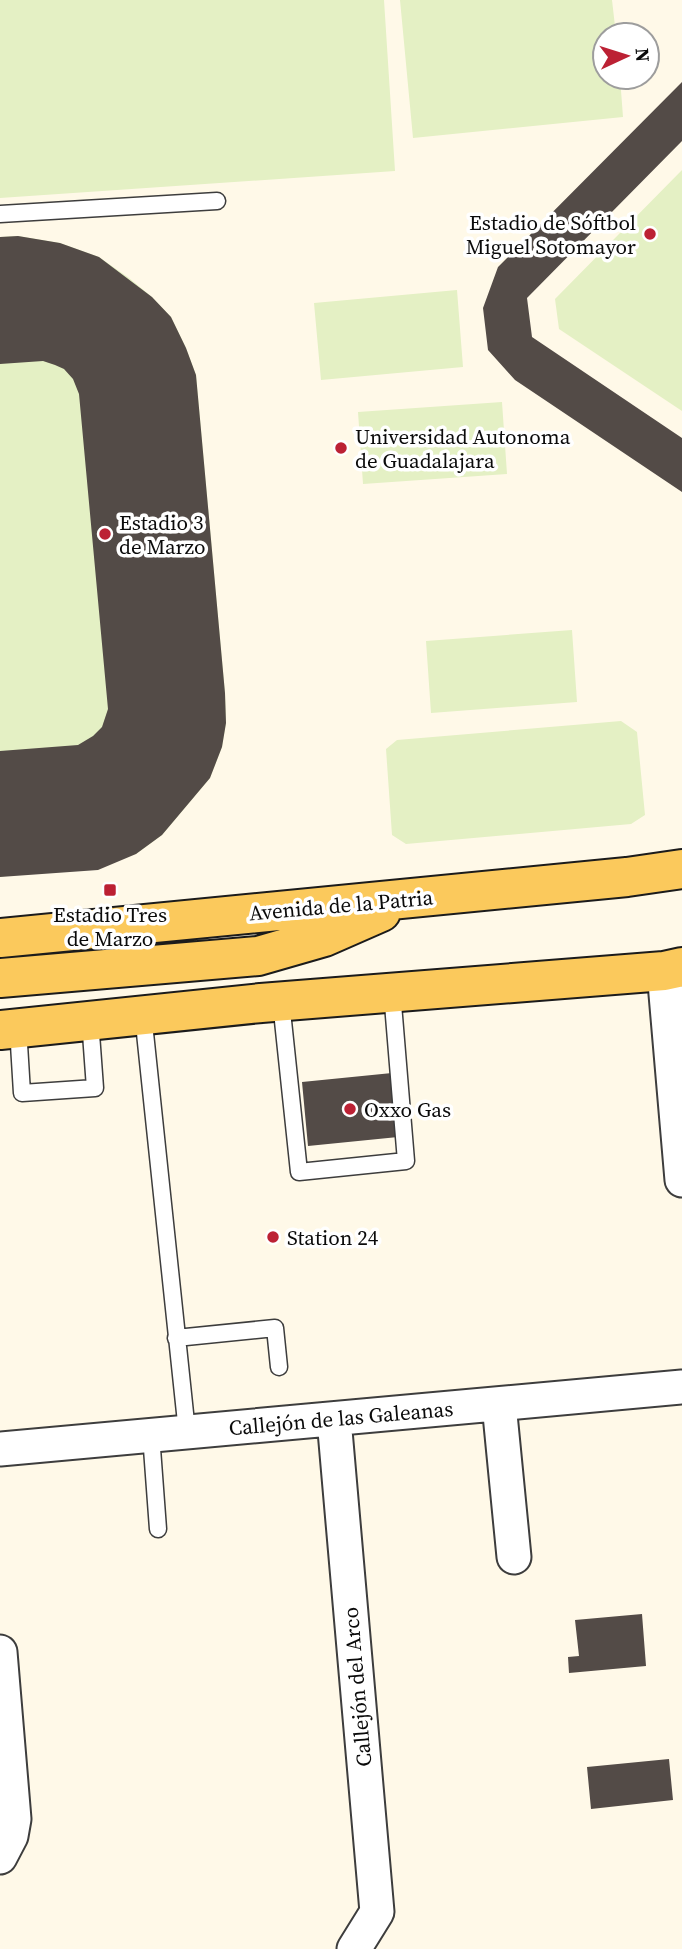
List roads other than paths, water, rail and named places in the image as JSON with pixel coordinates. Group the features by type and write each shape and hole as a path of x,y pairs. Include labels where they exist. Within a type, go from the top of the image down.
{"main road":[{"name":"Avenida de la Patria","path":"0,938 411,899 682,869"},
{"path":"0,978 258,956 324,937 411,899"},
{"path":"9,1029 143,1014 673,969"}],"street":[{"path":"673,969 682,1180"},
{"name":"Callejón de las Galeanas","path":"0,1449 682,1387"},
{"path":"499,1404 513,1557"},
{"name":"Callejón del Arco","path":"334,1419 377,1912 354,1949"},
{"path":"0,1652 14,1819 11,1836 0,1857"}],"lane":[{"path":"0,214 217,201"},
{"path":"281,1002 299,1172 406,1161 392,992"},
{"path":"143,1014 187,1432"},
{"path":"9,1029 22,1093 95,1088 90,1020"},
{"path":"176,1338 275,1328 279,1367"},
{"path":"151,1436 158,1530"}],"place":[{"name":"Estadio de Sóftbol Miguel Sotomayor","path":"650,234"},
{"name":"Universidad Autonoma de Guadalajara","path":"341,448"},
{"name":"Estadio 3 de Marzo","path":"105,534"},
{"name":"Estadio Tres de Marzo","path":"110,890"},
{"name":"Oxxo Gas","path":"350,1109"},
{"name":"Station 24","path":"273,1237"}]}
